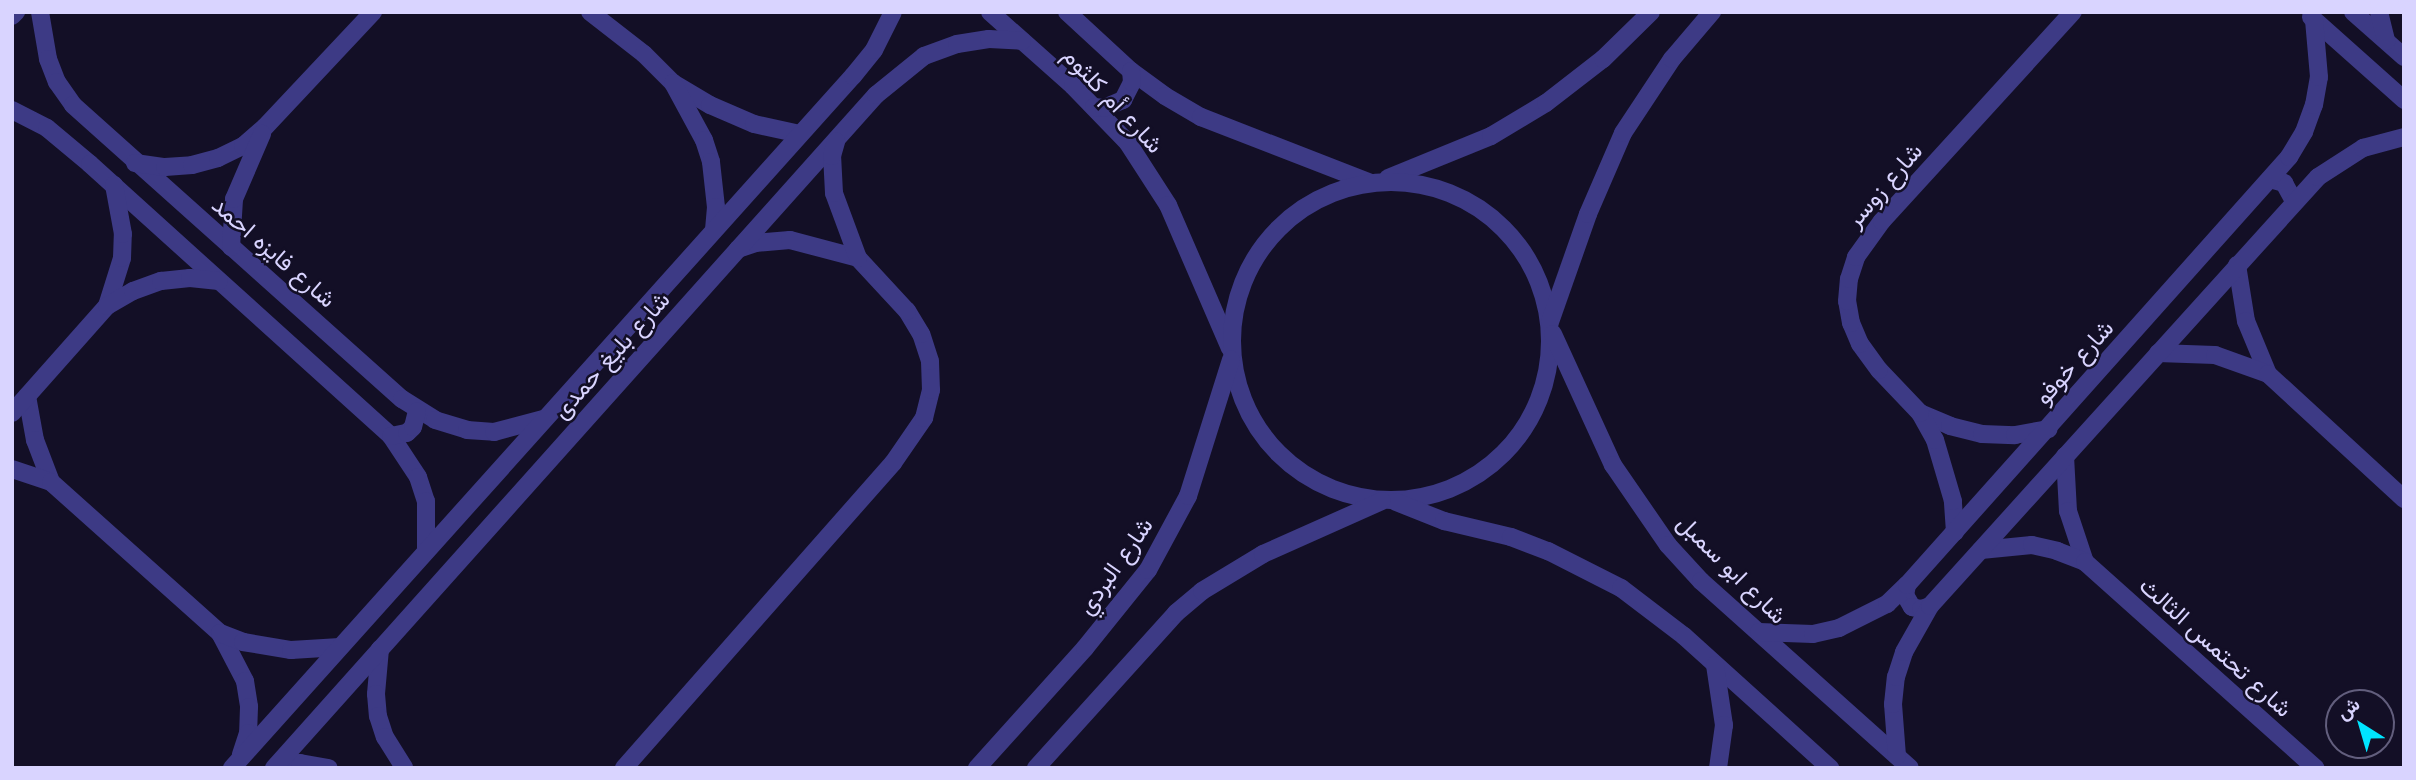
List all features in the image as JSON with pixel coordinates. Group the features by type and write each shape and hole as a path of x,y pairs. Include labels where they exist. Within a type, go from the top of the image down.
{"street":[{"name":"شارع فايزه احمد","path":"40,12 48,59 58,82 73,105 135,163 417,411 467,430 494,432 521,427 546,418"},
{"path":"135,163 165,167 192,165 218,158 243,146 265,127 373,12"},
{"path":"590,12 645,54 673,83 704,140 711,162 716,207 714,230"},
{"name":"شارع بليغ حمدى","path":"236,763 853,76 874,50 893,12"},
{"name":"شارع أم كلثوم","path":"990,12 1094,107 1128,143 1168,205 1232,354"},
{"name":"شارع أم كلثوم","path":"1067,12 1131,71 1165,96 1201,117 1375,182"},
{"path":"1651,12 1604,59 1546,103 1491,136 1375,182 1342,189 1314,201 1289,218 1268,240 1251,264 1239,292 1232,321 1232,354 1245,405 1256,428 1280,457 1322,484 1345,494 1388,501 1444,521 1511,537 1586,568 1651,609 1830,768"},
{"path":"1551,326 1599,183 1623,133 1665,68 1712,12"},
{"name":"شارع زوسر","path":"1955,532 1954,500 1947,470 1920,413 1879,370 1860,344 1851,323 1847,301 1849,279 1856,257 1882,220 2073,12"},
{"path":"2353,12 2404,57"},
{"path":"2379,12 2386,41"},
{"path":"2310,16 2404,100"},
{"name":"شارع خوفو","path":"1759,632 1813,634 1839,628 1887,604 2048,429 2294,149 2314,105 2319,58 2310,16"},
{"name":"شارع بليغ حمدى","path":"275,766 876,95 925,55 957,44 989,39 1022,41"},
{"path":"1094,107 1104,108 1123,100 1132,82 1131,71"},
{"path":"853,76 867,79 876,95"},
{"path":"673,83 732,116 800,134"},
{"path":"12,110 47,128 90,164 391,436 407,455 422,489 428,526 426,551"},
{"path":"231,247 234,199 265,127"},
{"path":"1903,762 1892,704 1896,677 1915,628 1930,606 2294,201 2339,161 2363,148 2404,136"},
{"path":"624,768 893,463 924,418 931,390 930,371 921,334 907,311 858,258 834,193 832,156 837,139"},
{"path":"90,164 94,151 111,141"},
{"path":"2270,179 2284,183 2294,201"},
{"path":"1036,768 1175,613 1202,592 1264,554 1388,501 1430,496 1465,483 1495,462 1521,435 1542,390 1549,366 1551,326 1543,288 1528,257 1497,222 1479,207 1448,191 1415,183 1375,182"},
{"path":"107,306 122,258 123,233 114,185"},
{"path":"738,249 755,243 790,240 858,258"},
{"path":"2237,265 2246,321 2268,374"},
{"path":"12,413 107,306 133,291 160,281 190,278 219,281"},
{"name":"شارع ابو سمبل","path":"1551,326 1607,454 1639,506 1701,581 1903,762"},
{"path":"2158,353 2215,355 2268,374 2404,499"},
{"name":"شارع البردي","path":"976,768 1092,639 1148,570 1188,496 1232,354"},
{"path":"589,370 612,390"},
{"path":"27,396 35,440 51,482"},
{"path":"391,436 408,433 413,427 417,411"},
{"name":"شارع زوسر","path":"1920,413 1950,426 1982,434 2015,435 2048,429"},
{"name":"شارع تحتمس الثالث","path":"2065,457 2068,511 2085,562"},
{"path":"12,469 51,482 219,633 245,681 250,707 248,733 236,763"},
{"name":"شارع تحتمس الثالث","path":"1981,550 2032,545 2085,562 2315,768"},
{"path":"1907,585 1906,599 1912,607 1921,609 1930,606"},
{"path":"219,633 243,642 291,650 340,647"},
{"path":"380,649 376,694 378,716 384,737 404,768"},
{"path":"1715,665 1724,725 1718,768"},
{"path":"275,766 300,763 329,768"}]}
